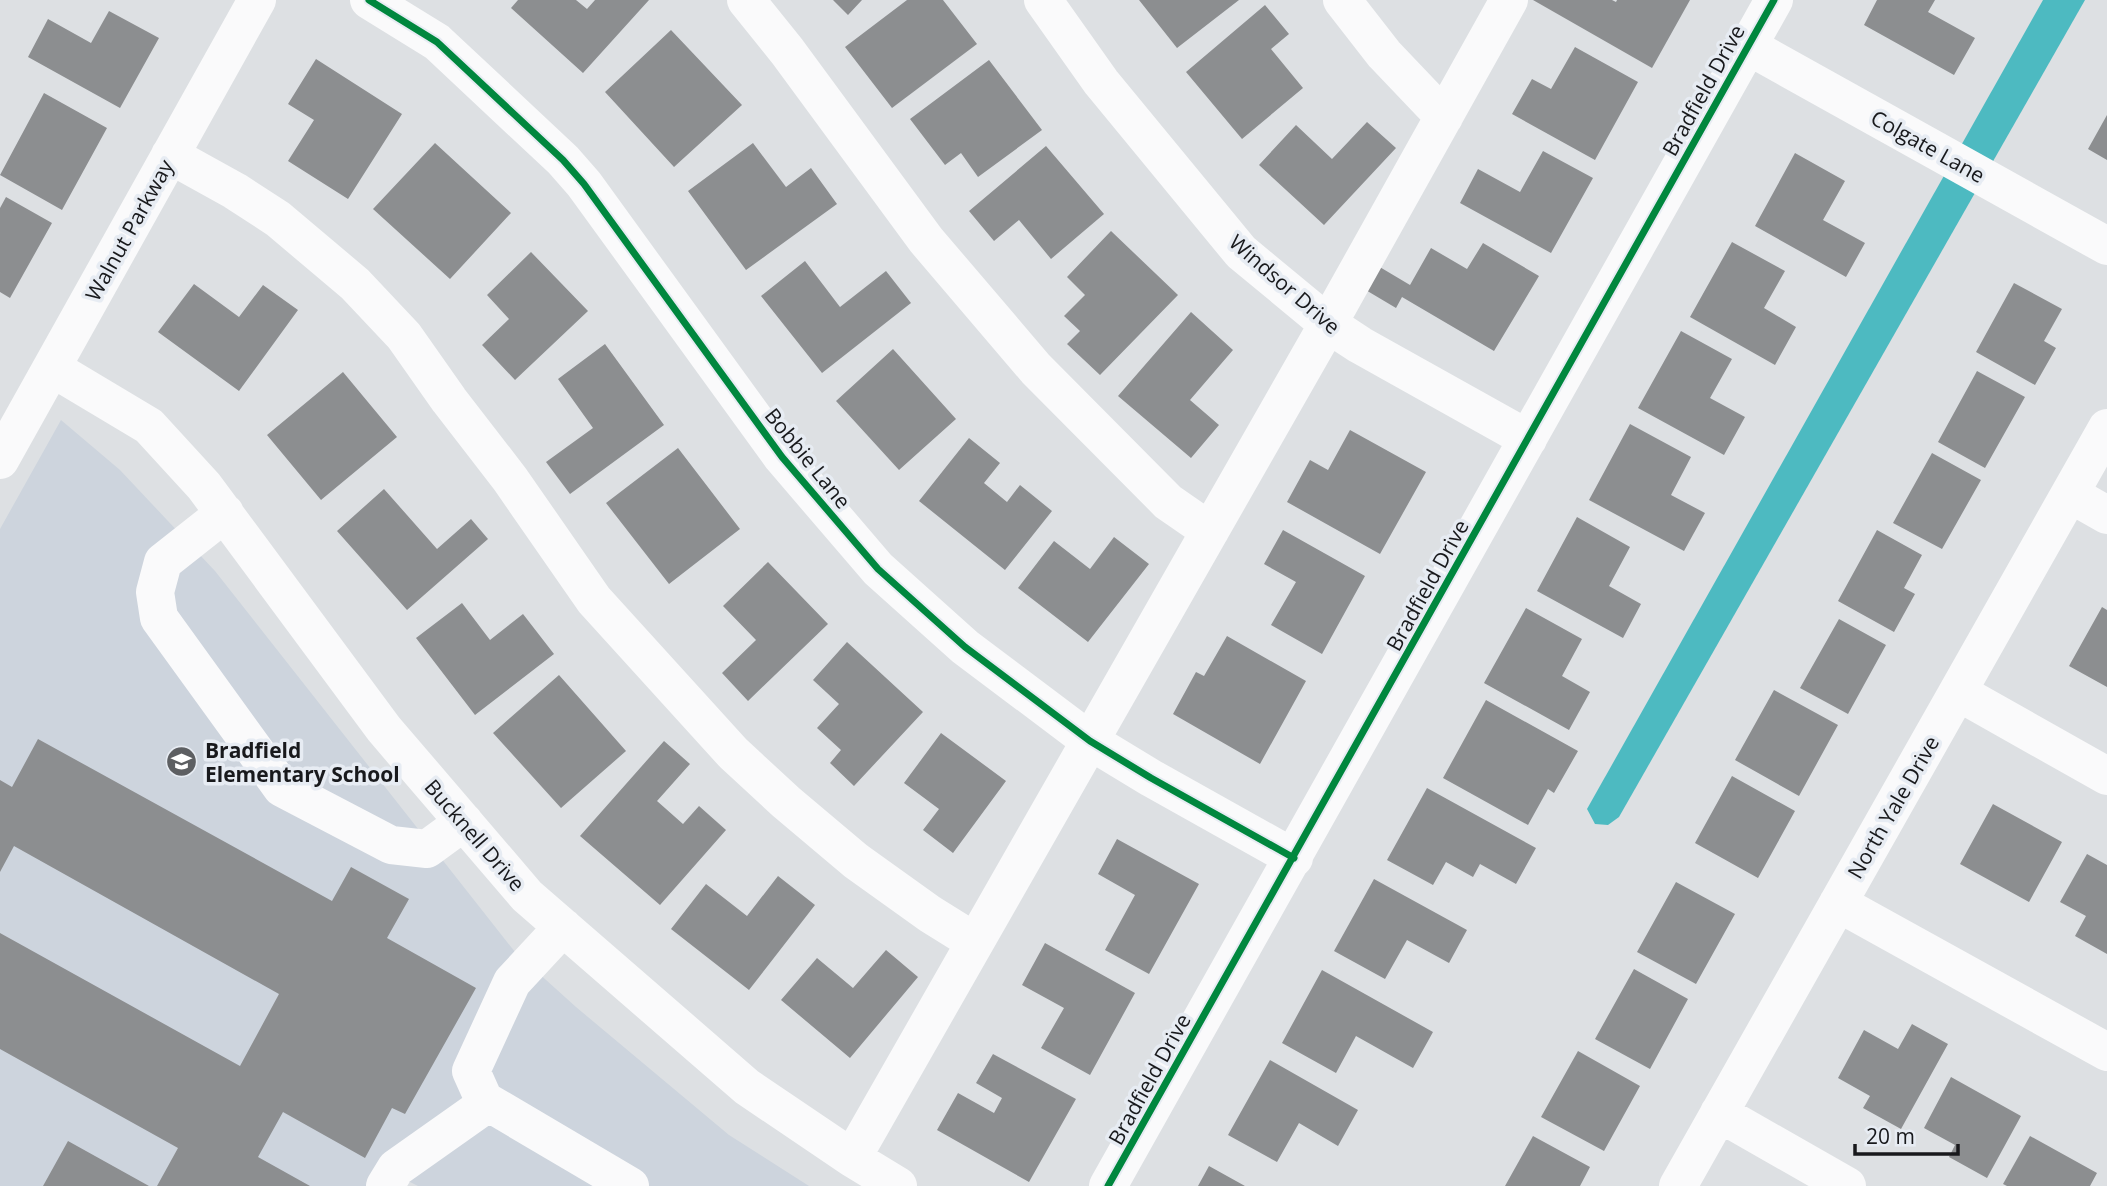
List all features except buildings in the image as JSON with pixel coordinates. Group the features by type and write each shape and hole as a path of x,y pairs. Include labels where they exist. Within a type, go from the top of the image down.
{"street":[{"name":"Walnut Parkway","path":"0,460 257,0"},
{"name":"Bobbie Lane","path":"369,0 437,42 563,160 584,184 782,457 878,569 965,647 1090,741 1294,858"},
{"path":"746,0 787,51 926,240 1036,369 1168,502 1210,531"},
{"name":"Windsor Drive","path":"1043,0 1101,82 1241,252 1328,324 1360,345 1528,439"},
{"path":"1342,0 1384,54 1444,117"},
{"path":"852,1158 1328,324 1508,0"},
{"name":"Bradfield Drive","path":"1108,1186 1774,0"},
{"name":"Colgate Lane","path":"1748,46 2107,246"},
{"path":"170,155 235,191 278,219 355,284 404,336 510,479 594,600 733,753 786,802 856,860 930,914 975,942"},
{"name":"Bucknell Drive","path":"52,368 149,426 204,486 384,729 527,896 747,1087 898,1186"},
{"name":"North Yale Drive","path":"1678,1186 2107,428"},
{"path":"2070,494 2107,515"},
{"path":"225,513 163,562 155,592 159,618 282,788 391,845 427,849 464,822"},
{"path":"1958,692 2107,776"},
{"path":"1838,903 2107,1052"},
{"path":"563,927 512,982 471,1071 484,1100 488,1103 630,1186"},
{"path":"385,1186 396,1168 488,1103"},
{"path":"1719,1113 1847,1186"}],"shaded area":[{"name":"Bradfield Elementary School","path":"61,420 120,470 215,571 515,952 576,1007 729,1135 809,1186 418,1186 410,1182 407,1186 0,1186 0,529"}],"water":[{"path":"2043,0 2085,0 1619,817 1608,825 1595,824 1587,809"}],"cycle path":[{"path":"369,0 437,42 563,160 584,184 782,457 878,569 965,647 1090,741 1294,858"},
{"path":"1108,1186 1774,0"}],"place":[{"name":"Bradfield Elementary School","path":"182,762"}]}
